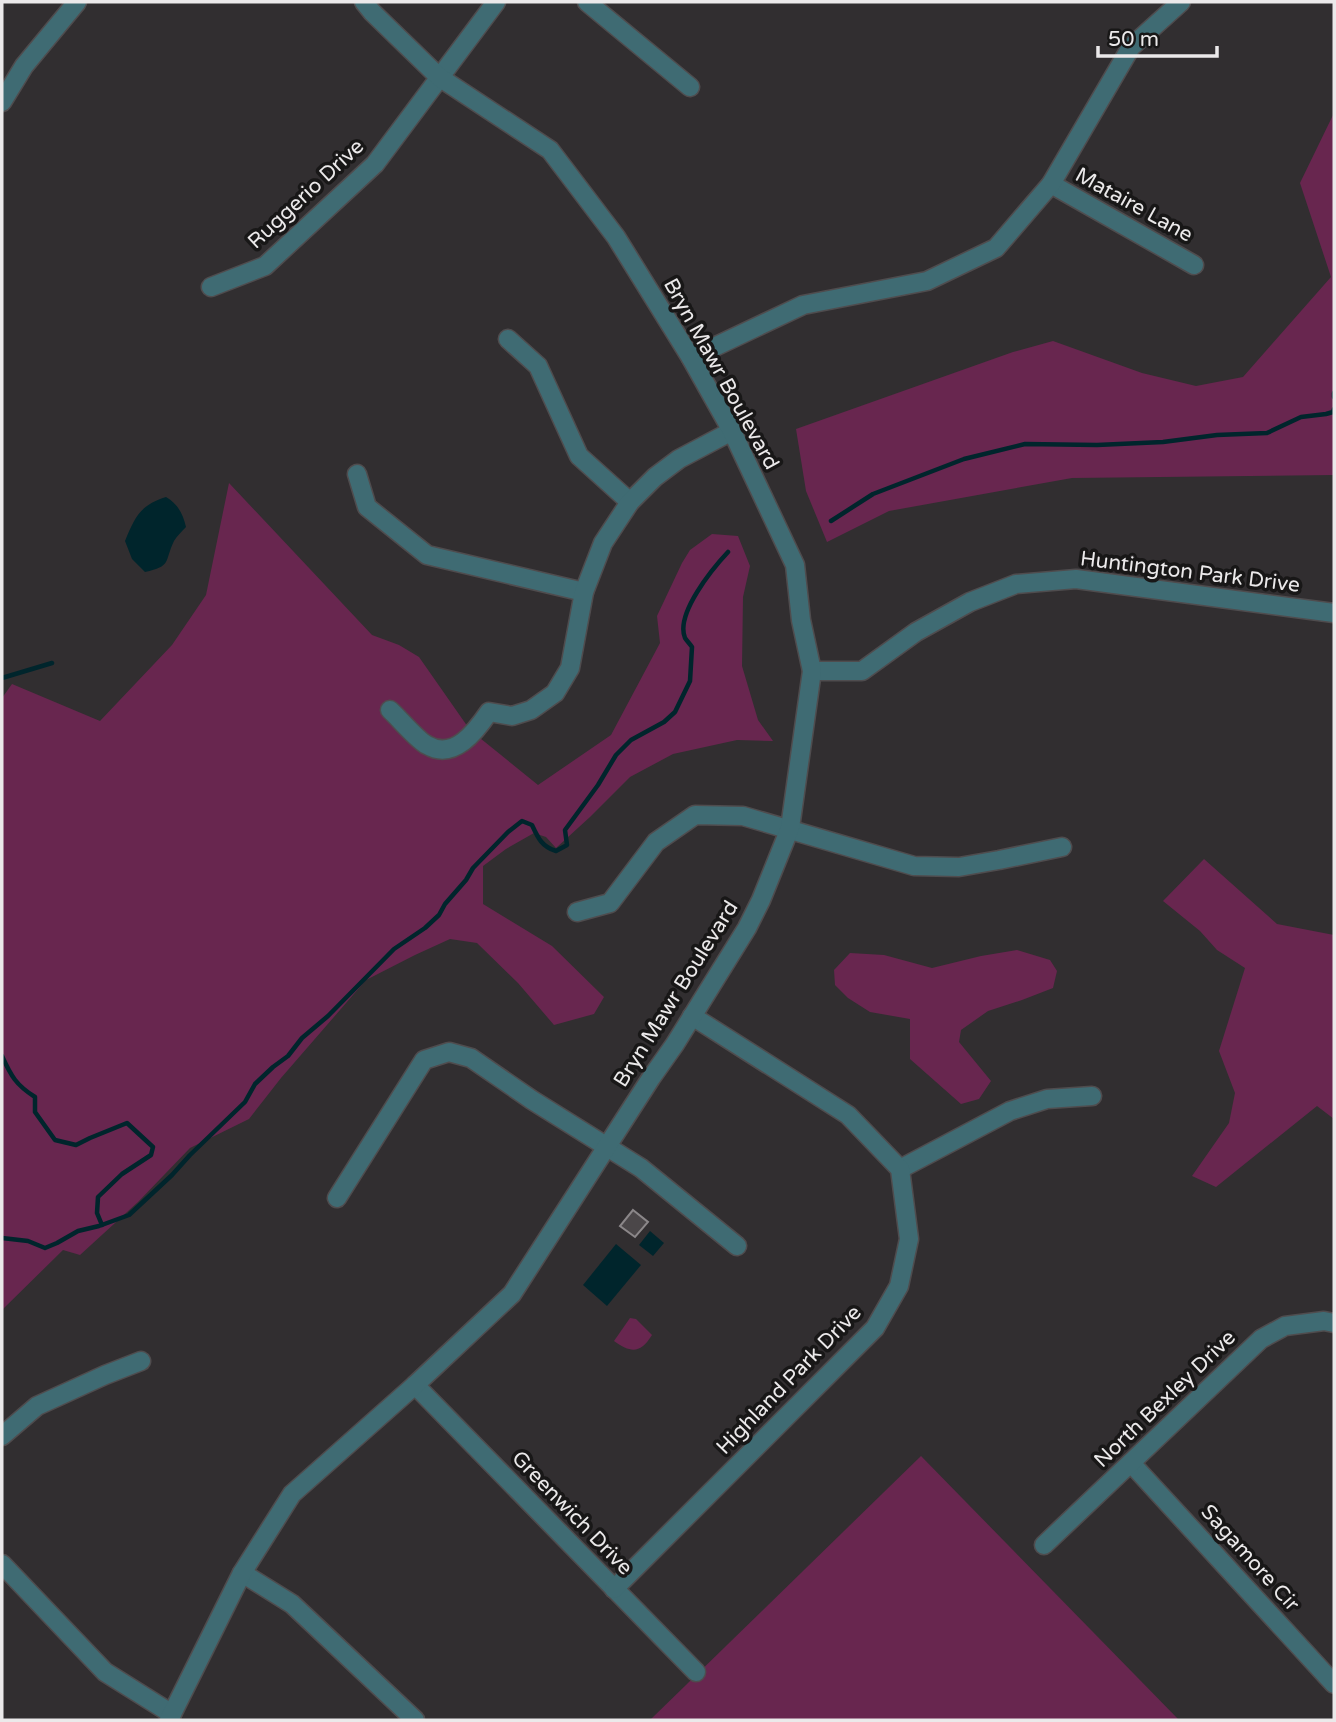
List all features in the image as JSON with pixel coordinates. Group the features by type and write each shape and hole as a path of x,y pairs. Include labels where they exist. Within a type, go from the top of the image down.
{"street":[{"path":"2,102 24,66 77,2"},
{"name":"Bryn Mawr Boulevard","path":"171,1717 242,1573 292,1494 512,1294 747,928 790,828 812,671 801,620 795,565 732,431 691,358 616,237 550,150 439,77 364,2"},
{"name":"Ruggerio Drive","path":"211,287 265,266 375,164 496,2"},
{"path":"587,2 690,87"},
{"path":"691,358 803,305 927,281 996,248 1051,184 1131,47 1181,2"},
{"name":"Mataire Lane","path":"1051,184 1194,265"},
{"path":"508,339 538,366 579,456 629,502"},
{"path":"390,710 427,746 441,750 460,745 476,730 489,712 512,716 531,710 555,693 570,668 584,592 603,543 629,502 679,459 732,431"},
{"path":"357,474 367,507 427,555 584,592"},
{"name":"Huntington Park Drive","path":"812,671 862,671 916,632 970,602 1016,584 1076,579 1334,613"},
{"path":"577,912 610,903 656,842 695,815 743,816 914,866 959,867 1062,847"},
{"path":"692,1016 848,1115 900,1169 1010,1111 1047,1099 1092,1096"},
{"path":"337,1198 424,1060 449,1052 471,1058 641,1168 737,1246"},
{"name":"Highland Park Drive","path":"614,1589 874,1328 899,1286 909,1239 900,1169"},
{"name":"North Bexley Drive","path":"1044,1545 1261,1339 1285,1326 1324,1321 1334,1323"},
{"path":"2,1436 37,1406 141,1361"},
{"name":"Greenwich Drive","path":"415,1385 696,1672"},
{"name":"Sagamore Cir","path":"1132,1463 1334,1684"},
{"path":"2,1564 106,1672 171,1717"},
{"path":"242,1573 292,1604 415,1720"}],"shaded area":[{"path":"1334,113 1334,475 1072,478 889,511 827,542 806,491 796,429 1013,352 1053,341 1142,373 1196,386 1243,377 1331,277 1300,183"},
{"path":"229,483 372,635 399,645 419,657 470,730 538,785 611,735 660,643 657,616 690,550 712,534 738,536 750,566 743,597 742,666 758,720 773,741 737,740 673,754 630,777 556,848 546,837 534,833 483,866 483,904 552,946 604,997 594,1014 554,1025 518,983 477,943 450,939 415,955 366,980 249,1119 190,1148 138,1202 80,1255 63,1250 2,1310 2,698 12,684 100,721 172,645 206,595"},
{"path":"1204,859 1277,924 1334,935 1334,1119 1317,1106 1216,1187 1192,1176 1229,1123 1235,1093 1219,1051 1245,968 1217,950 1200,931 1163,901"},
{"path":"1017,950 1050,960 1057,971 1053,988 988,1011 961,1030 959,1042 991,1081 979,1099 961,1104 910,1059 910,1019 870,1012 848,998 835,985 834,970 850,953 884,955 932,968"},
{"path":"630,1318 636,1319 652,1335 643,1346 635,1350 625,1348 614,1341"},
{"path":"921,1456 1179,1720 650,1720"}],"water":[{"path":"166,497 179,510 186,527 174,541 163,565 145,572 132,559 125,541 144,508"},
{"path":"650,1231 664,1243 653,1256 639,1245"},
{"path":"616,1244 641,1265 607,1306 583,1285"}],"building":[{"path":"633,1210 648,1222 635,1237 620,1226"}],"waterway":[{"path":"831,521 873,494 964,459 1025,444 1097,445 1267,433 1301,417 1326,414 1334,409"},
{"path":"2,1238 28,1241 45,1248 78,1231 129,1215 245,1102 255,1084 288,1056 302,1038 328,1016 394,949 439,915 473,868 508,832 522,821 532,825 547,847 556,851 567,845 565,830 616,755 631,740 664,722 675,712 690,681 692,647 685,638 685,617 697,592 728,552"},
{"path":"2,678 52,663"},
{"path":"2,1056 15,1080 35,1097 35,1112 55,1140 76,1145 127,1123 153,1147 151,1155 122,1174 98,1197 97,1213 102,1225"}]}
